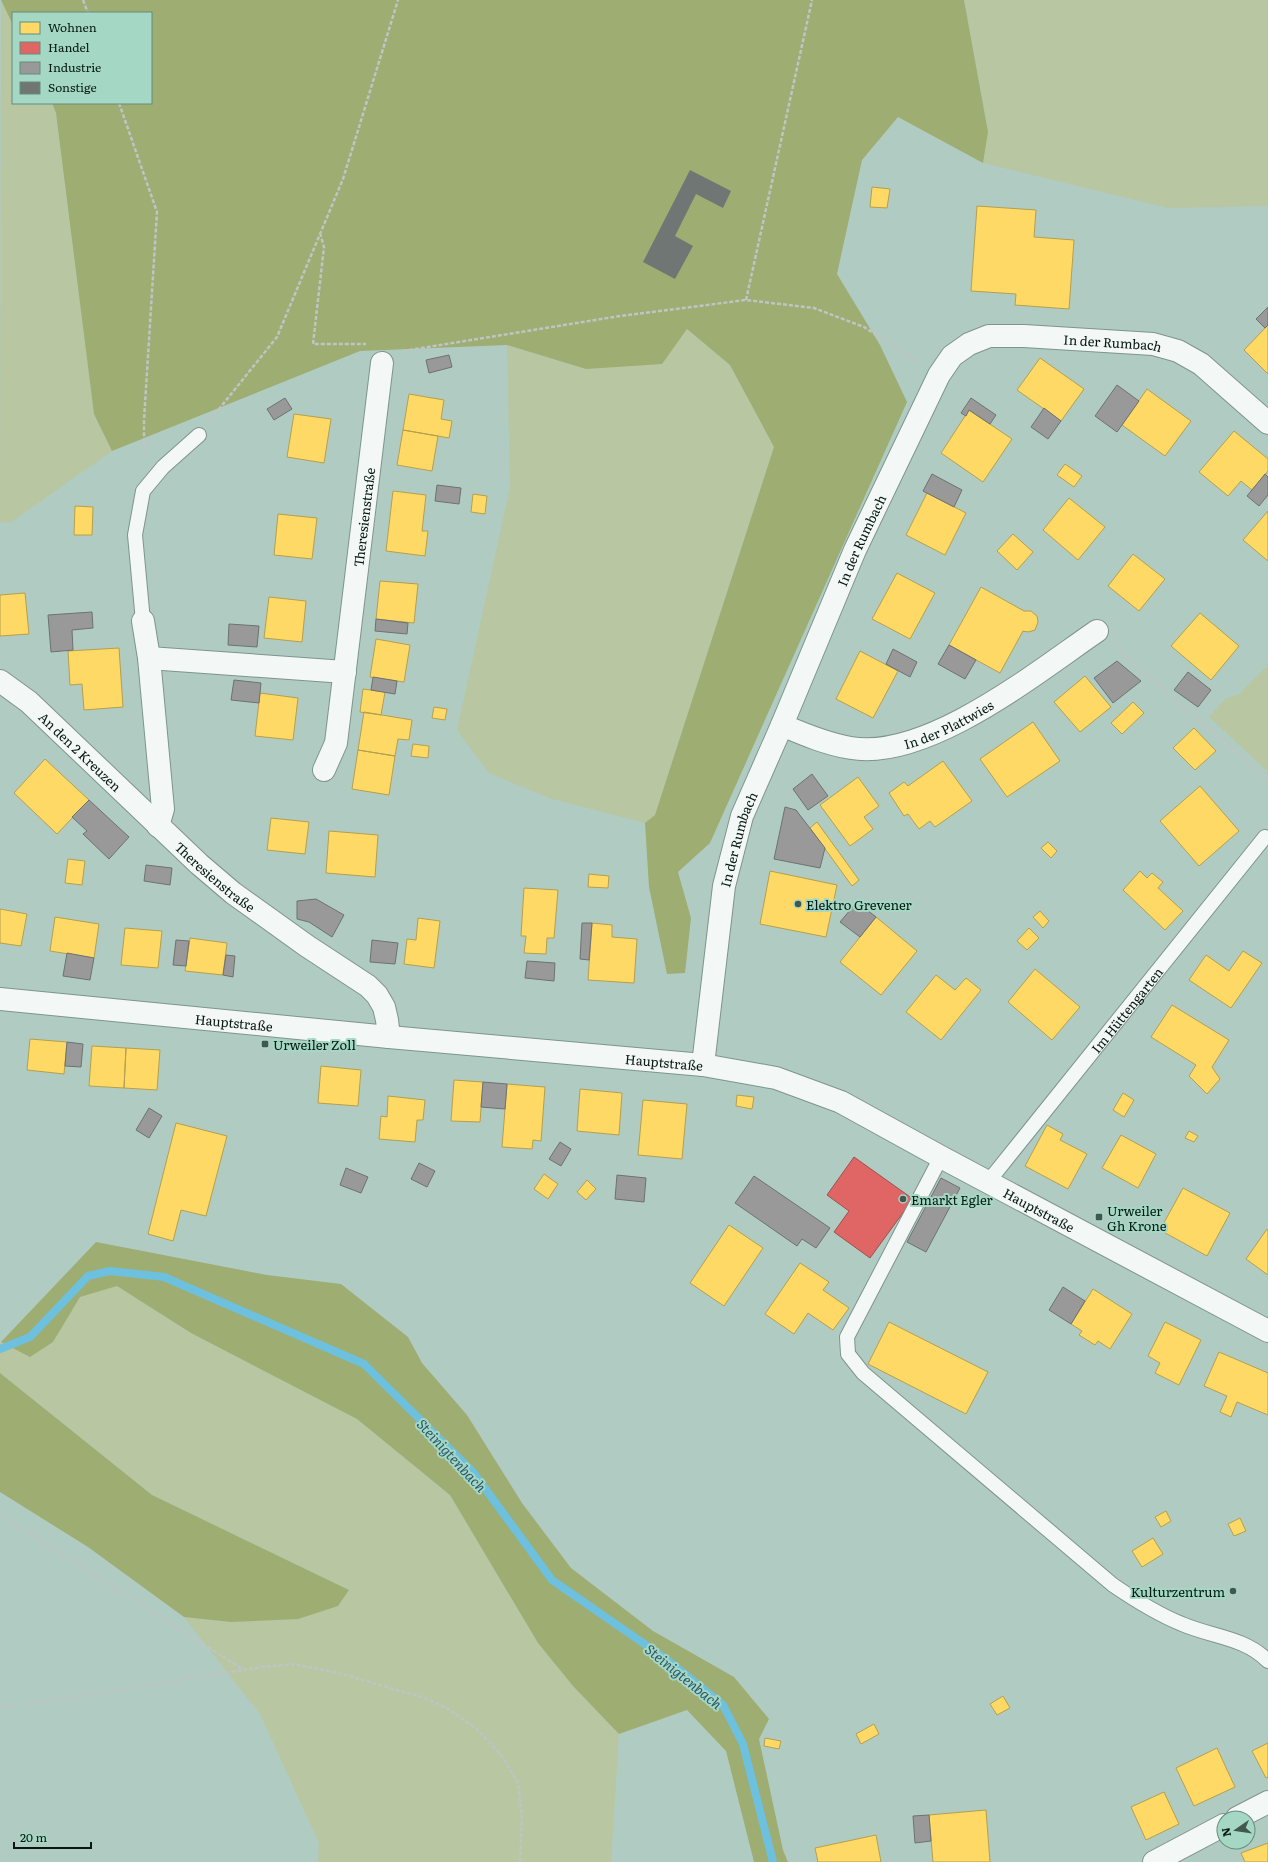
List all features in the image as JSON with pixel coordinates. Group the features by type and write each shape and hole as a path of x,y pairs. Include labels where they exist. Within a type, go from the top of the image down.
{"street":[{"name":"In der Rumbach","path":"703,1066 724,886 742,816 782,725 855,550 939,375 952,356 969,344 989,336 1024,336 1153,344 1178,351 1202,364 1268,423"},
{"name":"Theresienstraße","path":"324,770 336,743 382,363"},
{"path":"143,621 149,658 163,809 158,826"},
{"name":"In der Plattwies","path":"782,725 820,741 852,749 885,749 924,738 992,703 1097,631"},
{"path":"149,658 345,672"},
{"name":"An den 2 Kreuzen","path":"0,681 29,702 158,826"},
{"name":"Theresienstraße","path":"158,826 233,893 307,946 368,986 377,995 384,1007 389,1037"},
{"name":"Hauptstraße","path":"0,999 703,1066 776,1078 842,1102 941,1157 1268,1331"},
{"path":"1252,1810 1268,1802"},
{"path":"1154,1862 1216,1829"}],"lane":[{"path":"143,621 135,535 143,491 163,467 199,435"},
{"name":"Im Hüttengarten","path":"988,1182 1265,837"},
{"path":"941,1157 847,1337 848,1354 863,1372 1112,1585 1149,1609 1183,1625 1238,1642 1258,1651 1268,1661"}],"path":[{"path":"84,0 88,12"},
{"path":"199,435 277,336 343,179 398,0"},
{"path":"746,300 812,0"},
{"path":"119,104 157,212 144,420 143,491"},
{"path":"320,233 324,247 313,344 377,344 382,363 403,351 620,316 746,300 814,308 857,324 939,375"},
{"path":"1097,631 1268,781"},
{"path":"0,1515 244,1670"},
{"path":"0,1707 244,1670 294,1664 342,1674 425,1698 450,1710 477,1729 502,1756 518,1783 522,1816 520,1862"}],"green space":[{"path":"1,0 12,23 12,104 52,104 56,112 94,414 112,451 10,523 0,522"},
{"path":"1,0 964,0 988,132 983,163 898,117 862,160 837,274 880,345 907,402 710,843 678,872 691,918 685,973 667,974 649,887 645,823 655,815 774,447 730,365 687,329 662,364 586,369 507,345 360,351 112,451 94,414 56,113 52,104 152,104 152,12 12,12 12,23"},
{"path":"964,0 1268,0 1268,206 1168,208 983,163 988,132"},
{"path":"687,329 730,365 774,447 655,815 645,823 549,798 489,773 457,730 510,487 507,345 586,369"},
{"path":"1268,665 1268,772 1209,717 1225,699 1239,694"},
{"path":"96,1242 267,1275 341,1284 408,1337 422,1363 467,1415 522,1503 571,1568 653,1631 734,1677 769,1719 759,1739 783,1850 788,1862 754,1862 726,1751 687,1710 619,1734 573,1686 538,1643 450,1495 357,1419 191,1333 117,1286 80,1297 53,1342 30,1357 1,1342"},
{"path":"117,1286 191,1333 357,1419 450,1495 538,1643 573,1686 619,1734 611,1862 318,1862 319,1843 260,1714 184,1617 231,1622 349,1590 152,1495 0,1373 0,1342 53,1342 80,1297"},
{"path":"0,1373 152,1495 349,1590 338,1606 298,1619 231,1622 184,1617 88,1547 0,1492"}],"building: Wohnen":[{"path":"872,187 890,189 887,208 870,207"},
{"path":"977,206 1036,210 1034,237 1074,240 1069,309 1015,305 1016,294 971,291"},
{"path":"1268,325 1268,374 1244,350"},
{"path":"1040,358 1084,389 1061,421 1017,390"},
{"path":"1147,389 1191,421 1165,456 1122,425"},
{"path":"409,394 444,400 441,419 452,421 449,438 403,430"},
{"path":"969,410 1012,439 983,482 941,453"},
{"path":"294,414 331,419 324,463 287,457"},
{"path":"403,430 438,436 432,471 397,465"},
{"path":"1234,431 1268,459 1268,471 1252,490 1241,481 1228,496 1199,472"},
{"path":"1065,464 1082,476 1074,487 1057,475"},
{"path":"393,491 426,495 422,531 428,531 425,556 386,551"},
{"path":"927,493 966,513 945,555 906,535"},
{"path":"473,494 487,496 485,514 471,512"},
{"path":"1069,498 1105,527 1078,560 1043,530"},
{"path":"75,506 93,507 92,535 74,535"},
{"path":"1268,511 1268,561 1243,540"},
{"path":"278,514 317,518 312,559 274,555"},
{"path":"1013,534 1033,552 1017,570 997,551"},
{"path":"1133,554 1165,579 1139,611 1108,586"},
{"path":"897,573 935,593 910,639 872,619"},
{"path":"380,581 418,584 414,623 376,619"},
{"path":"981,587 1024,611 1031,611 1037,616 1038,622 1035,630 1028,632 1023,631 1000,673 949,645"},
{"path":"25,593 29,634 0,636 0,595"},
{"path":"269,597 306,601 302,642 264,638"},
{"path":"1200,613 1239,646 1211,680 1171,646"},
{"path":"376,639 410,645 404,682 370,677"},
{"path":"119,648 123,707 84,710 82,684 70,685 68,651"},
{"path":"860,651 898,671 873,718 836,699"},
{"path":"1085,676 1111,707 1080,732 1054,702"},
{"path":"363,689 385,692 381,715 360,712"},
{"path":"260,693 298,698 293,740 255,736"},
{"path":"1133,702 1144,713 1122,734 1111,723"},
{"path":"434,707 447,709 445,720 432,718"},
{"path":"364,712 412,720 409,740 398,739 395,756 358,750"},
{"path":"1033,722 1060,761 1007,797 980,759"},
{"path":"1194,728 1216,751 1195,770 1173,748"},
{"path":"413,744 429,746 428,758 411,756"},
{"path":"358,750 395,756 389,795 352,789"},
{"path":"45,759 89,800 57,834 14,793"},
{"path":"943,761 972,801 935,827 930,821 919,829 908,814 904,816 889,793 904,782 908,786"},
{"path":"858,777 879,806 864,817 873,829 850,846 820,805"},
{"path":"1200,786 1239,831 1199,866 1160,821"},
{"path":"271,818 309,822 305,854 267,850"},
{"path":"817,822 859,880 852,886 810,828"},
{"path":"329,831 378,835 375,877 326,873"},
{"path":"1048,842 1057,851 1051,858 1041,848"},
{"path":"68,859 85,861 82,885 65,883"},
{"name":"Elektro Grevener","path":"770,871 837,885 826,937 760,924"},
{"path":"1140,871 1147,878 1152,873 1163,882 1158,888 1183,911 1165,930 1123,890"},
{"path":"589,874 609,876 608,888 588,887"},
{"path":"524,888 558,890 554,938 547,938 546,954 524,953 526,936 521,936"},
{"path":"0,909 27,914 21,946 0,943"},
{"path":"1040,911 1049,921 1043,928 1033,917"},
{"path":"55,917 99,924 94,958 50,951"},
{"path":"876,917 917,951 881,995 840,962"},
{"path":"418,918 440,921 434,968 404,964 407,939 416,940"},
{"path":"592,923 612,925 612,937 637,939 634,983 588,980"},
{"path":"125,928 162,931 158,968 121,965"},
{"path":"1029,928 1039,938 1027,950 1017,941"},
{"path":"190,938 227,943 223,975 185,971"},
{"path":"1243,951 1262,963 1231,1008 1189,980 1206,955 1229,971"},
{"path":"1035,969 1080,1007 1052,1040 1008,1002"},
{"path":"936,975 955,990 966,978 981,990 941,1040 906,1012"},
{"path":"1172,1005 1229,1040 1212,1067 1220,1079 1207,1094 1189,1076 1196,1065 1151,1037"},
{"path":"30,1039 67,1042 64,1074 27,1070"},
{"path":"92,1046 126,1048 124,1088 89,1086"},
{"path":"126,1048 160,1050 157,1090 124,1088"},
{"path":"321,1066 361,1070 358,1106 318,1103"},
{"path":"454,1080 483,1082 480,1122 451,1121"},
{"path":"507,1084 545,1087 541,1141 533,1140 532,1149 502,1147"},
{"path":"580,1089 622,1093 619,1135 577,1131"},
{"path":"1123,1093 1134,1100 1124,1117 1113,1110"},
{"path":"737,1095 754,1097 752,1109 736,1106"},
{"path":"388,1096 425,1100 423,1120 417,1120 415,1142 379,1139 381,1116 387,1117"},
{"path":"643,1100 687,1104 682,1159 638,1155"},
{"path":"176,1123 227,1136 206,1216 181,1210 173,1241 148,1234"},
{"path":"1047,1125 1063,1134 1060,1140 1087,1154 1068,1189 1025,1166"},
{"path":"1189,1131 1198,1136 1194,1142 1185,1138"},
{"path":"1121,1135 1156,1154 1138,1188 1102,1168"},
{"path":"544,1174 558,1184 548,1199 534,1189"},
{"path":"587,1180 596,1189 586,1200 577,1192"},
{"path":"1183,1188 1230,1213 1207,1256 1160,1230"},
{"path":"729,1225 763,1248 724,1306 690,1283"},
{"path":"1267,1229 1268,1230 1268,1275 1246,1259"},
{"path":"800,1263 829,1282 823,1290 849,1308 833,1330 808,1313 794,1334 765,1314"},
{"path":"1093,1289 1132,1314 1110,1349 1098,1341 1095,1345 1079,1335 1082,1331 1071,1324"},
{"path":"889,1322 988,1372 966,1414 868,1364"},
{"path":"1165,1322 1201,1340 1179,1385 1155,1373 1160,1363 1148,1356"},
{"path":"1219,1352 1268,1373 1268,1415 1237,1402 1231,1417 1220,1412 1227,1396 1204,1386"},
{"path":"1166,1511 1171,1521 1161,1527 1155,1517"},
{"path":"1240,1518 1246,1531 1234,1536 1228,1524"},
{"path":"1153,1538 1163,1554 1142,1567 1132,1551"},
{"path":"1003,1696 1010,1708 997,1715 990,1704"},
{"path":"874,1724 879,1734 861,1744 856,1734"},
{"path":"765,1738 781,1741 779,1749 764,1746"},
{"path":"1268,1743 1268,1777 1266,1778 1252,1751"},
{"path":"1217,1748 1235,1787 1194,1806 1176,1768"},
{"path":"1164,1792 1179,1824 1146,1840 1131,1807"},
{"path":"986,1810 990,1862 933,1862 929,1815"},
{"path":"876,1835 881,1862 818,1862 815,1848"},
{"path":"1268,1843 1268,1862 1245,1862 1241,1853 1249,1850 1256,1850 1256,1847"}],"building: Handel":[{"path":"854,1157 913,1199 870,1258 834,1232 849,1211 827,1195"}],"building: Industrie":[{"path":"1268,307 1268,325 1265,328 1256,319"},
{"path":"449,355 452,367 429,373 426,360"},
{"path":"1117,385 1139,401 1117,432 1095,416"},
{"path":"285,398 292,409 274,420 267,409"},
{"path":"971,398 996,415 990,424 969,410 966,416 961,413"},
{"path":"1044,408 1061,421 1048,439 1031,427"},
{"path":"932,474 962,490 954,507 923,491"},
{"path":"1265,474 1268,477 1268,495 1259,506 1247,496"},
{"path":"437,485 461,488 459,504 435,501"},
{"path":"92,612 93,628 72,630 73,650 51,652 48,615"},
{"path":"376,619 408,623 407,634 375,631"},
{"path":"229,624 259,626 257,647 228,645"},
{"path":"949,645 976,660 965,679 938,664"},
{"path":"893,649 917,662 910,677 886,664"},
{"path":"1117,661 1141,681 1113,703 1094,678"},
{"path":"1188,672 1211,690 1198,707 1174,690"},
{"path":"373,677 397,681 395,694 371,690"},
{"path":"234,680 261,683 259,703 231,700"},
{"path":"812,774 828,796 808,810 793,789"},
{"path":"89,800 129,837 109,859 83,834 87,831 72,817"},
{"path":"785,807 796,810 825,848 820,868 774,859"},
{"path":"146,865 172,868 170,885 144,881"},
{"path":"316,899 344,915 332,937 309,922 297,919 297,901"},
{"path":"857,902 876,917 860,937 840,922"},
{"path":"582,923 592,923 589,960 580,959"},
{"path":"176,940 189,941 186,966 173,965"},
{"path":"372,940 398,943 395,964 370,962"},
{"path":"67,953 94,958 90,980 63,976"},
{"path":"226,955 235,956 233,977 223,975"},
{"path":"527,961 555,963 554,981 525,978"},
{"path":"67,1042 83,1044 81,1067 65,1066"},
{"path":"483,1082 507,1084 505,1109 481,1107"},
{"path":"149,1108 162,1116 149,1138 136,1130"},
{"path":"560,1142 571,1149 561,1166 549,1159"},
{"path":"419,1163 435,1171 427,1187 411,1179"},
{"path":"346,1168 368,1177 361,1193 340,1185"},
{"path":"617,1175 646,1178 644,1202 615,1199"},
{"path":"754,1176 830,1228 816,1248 802,1239 797,1246 735,1203"},
{"path":"941,1178 960,1188 926,1252 907,1242"},
{"path":"1063,1287 1085,1301 1071,1324 1049,1310"},
{"path":"929,1815 931,1841 915,1843 913,1816"}],"building: Sonstige":[{"path":"690,170 731,191 723,208 696,194 675,236 693,246 675,279 643,262"}],"waterway":[{"name":"Steinigtenbach","path":"0,1349 30,1337 88,1276 110,1271 164,1277 364,1364 473,1472 552,1580 669,1661 723,1705 743,1744 773,1862"}],"place":[{"name":"Elektro Grevener","path":"798,904"},
{"name":"Urweiler Zoll","path":"265,1044"},
{"name":"Emarkt Egler","path":"903,1199"},
{"name":"Urweiler Gh Krone","path":"1099,1217"},
{"name":"Kulturzentrum","path":"1233,1591"}]}
